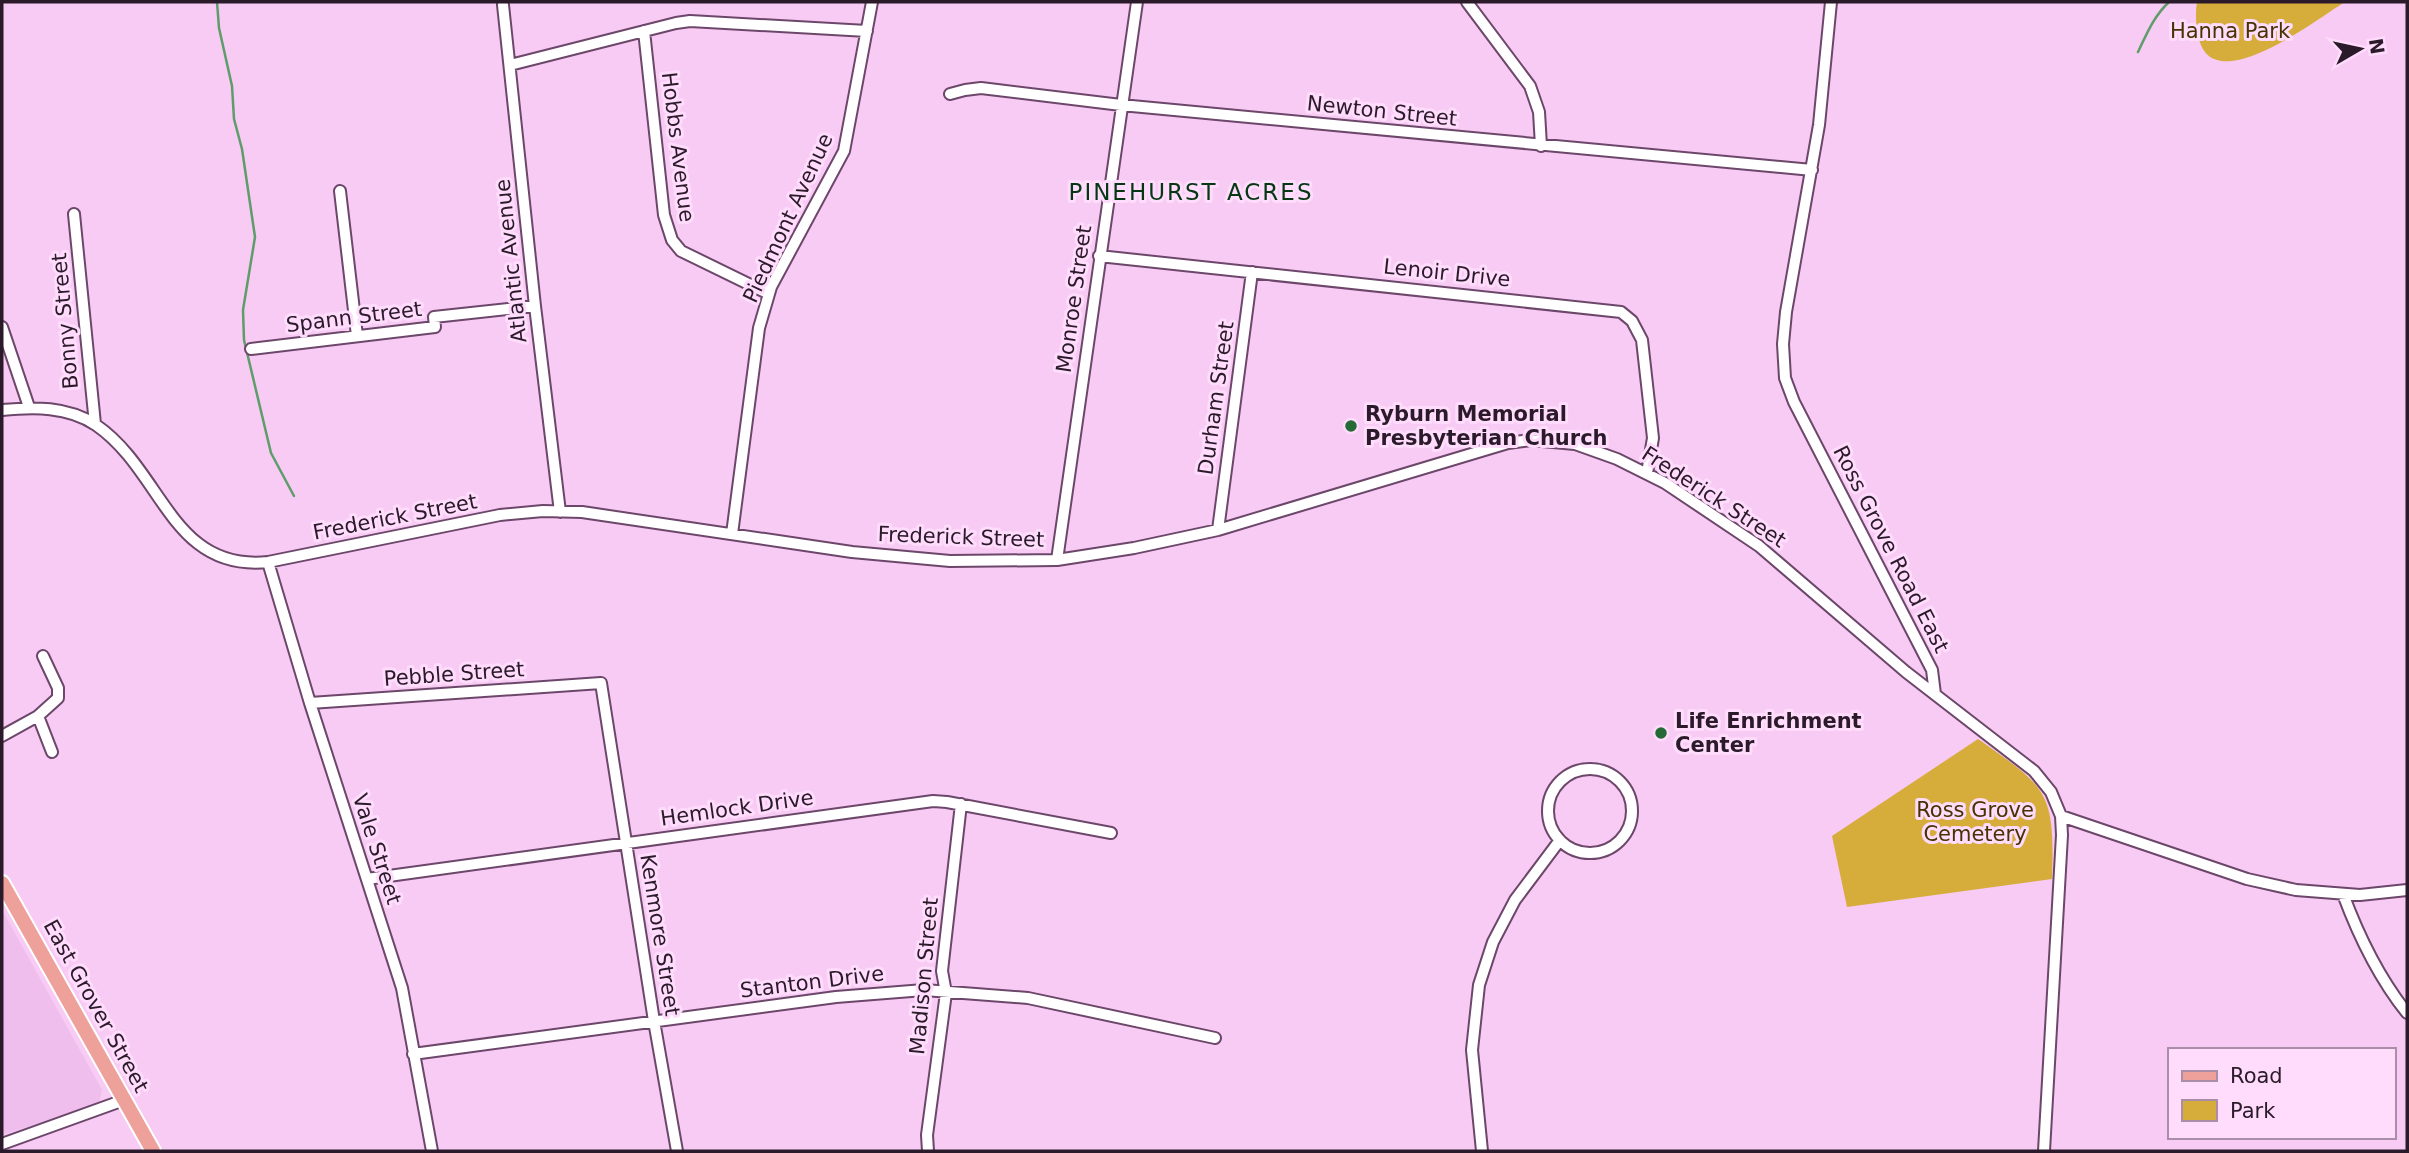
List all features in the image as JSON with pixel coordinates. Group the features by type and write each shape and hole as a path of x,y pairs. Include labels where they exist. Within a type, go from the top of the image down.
{"main road":[{"name":"East Grover Street","path":"2,883 153,1151"}],"street":[{"name":"Piedmont Avenue","path":"732,534 759,328 769,294 844,151 872,2"},
{"name":"Monroe Street","path":"1057,560 1137,2"},
{"path":"1467,2 1530,86 1539,112 1541,146"},
{"name":"Ross Grove Road East","path":"1831,2 1812,170 1786,312 1783,360 1785,378 1794,402 1932,670 1935,695"},
{"name":"Atlantic Avenue","path":"503,5 560,512"},
{"path":"510,65 690,21 867,31"},
{"name":"Hobbs Avenue","path":"644,31 664,215 672,240 687,255 769,294"},
{"name":"Newton Street","path":"950,94 981,89 1541,146 1812,170"},
{"path":"340,191 357,336"},
{"name":"Bonny Street","path":"74,214 94,424"},
{"name":"Lenoir Drive","path":"1099,256 1621,312 1632,321 1642,340 1653,438 1647,473"},
{"name":"Durham Street","path":"1218,530 1252,272"},
{"name":"Spann Street","path":"251,349 435,327 434,317 535,306"},
{"path":"2,327 29,407"},
{"name":"Frederick Street","path":"2,410 29,407 73,414 94,424 115,440 131,458 184,530 200,546 218,557 232,561 268,562 500,515 543,511 582,512 852,552 937,560 1057,560 1134,548 1218,530 1508,443 1531,440 1575,444 1647,473 1769,554 1935,695"},
{"name":"Vale Street","path":"268,562 310,703 402,988 432,1151"},
{"path":"2,736 38,716 56,702 59,695 43,656"},
{"name":"Pebble Street","path":"310,703 601,683"},
{"name":"Kenmore Street","path":"601,683 677,1151"},
{"path":"1935,695 2034,771 2051,792 2061,816 2059,911 2044,1151"},
{"path":"38,716 52,752"},
{"path":"1588,768 1615,776 1625,786 1632,813 1629,827 1622,838 1611,847 1584,853 1571,849 1560,841 1548,816 1548,802 1558,783 1575,771 1588,768"},
{"name":"Hemlock Drive","path":"367,879 933,801 1111,833"},
{"name":"Madison Street","path":"928,1151 927,1135 946,993 942,971 961,804"},
{"path":"2061,816 2247,878 2296,890 2343,894 2407,890"},
{"path":"1482,1151 1472,1050 1479,985 1493,942 1515,900 1560,841"},
{"path":"2343,894 2355,927 2385,981 2407,1013"},
{"name":"Stanton Drive","path":"413,1054 836,996 924,990 1028,998 1214,1038"},
{"path":"2,1144 124,1100"}],"shaded area":[{"path":"2,910 102,1090 99,1103 2,1135"}],"green space":[{"name":"Hanna Park","path":"2197,2 2345,2 2268,49 2245,58 2224,61 2208,56 2199,39"},
{"name":"Ross Grove Cemetery","path":"1978,739 2020,769 2042,795 2052,827 2052,879 1847,907 1832,836"}],"waterway":[{"path":"217,2 219,28 232,86 234,119 242,149 255,237 243,310 244,340 271,453 294,496"},
{"path":"2138,52 2155,19 2169,2"}],"place":[{"name":"Ryburn Memorial Presbyterian Church","path":"1351,426"},
{"name":"Life Enrichment Center","path":"1661,733"}],"district":[{"name":"PINEHURST ACRES","path":"1191,192"}]}
